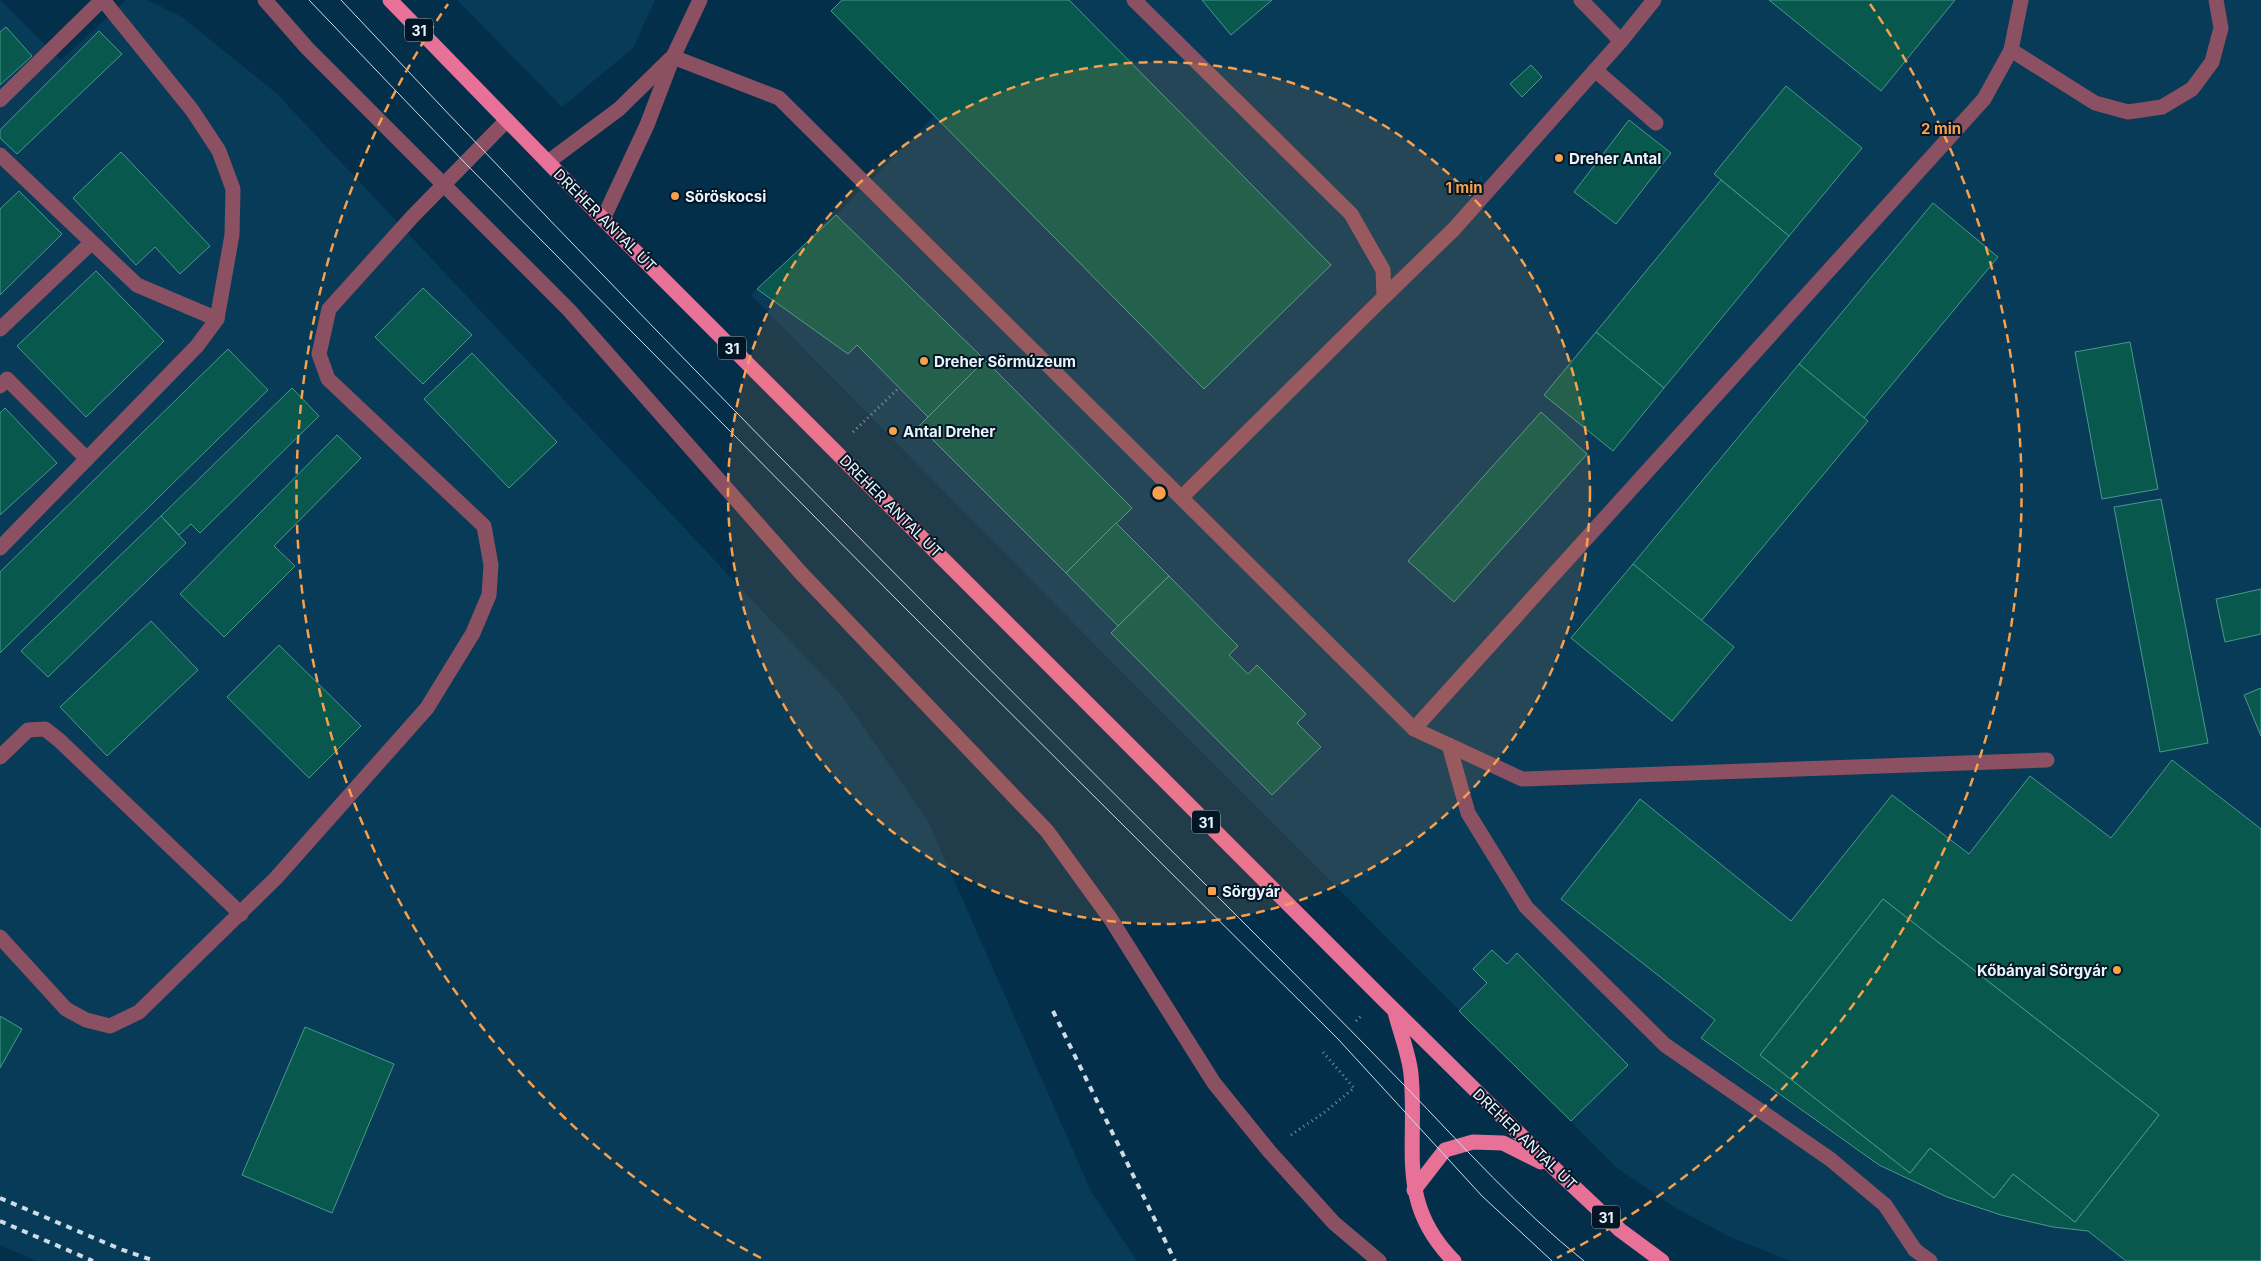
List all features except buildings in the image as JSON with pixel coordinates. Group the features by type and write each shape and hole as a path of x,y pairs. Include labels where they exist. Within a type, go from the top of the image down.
{"main road":[{"name":"DREHER ANTAL ÚT","path":"390,0 604,219 1394,1010 1554,1168 1620,1230 1662,1261"},
{"name":"DREHER ANTAL ÚT","path":"1394,1010 1411,1073 1414,1190 1423,1220 1454,1261"},
{"path":"1414,1190 1445,1150 1474,1142 1504,1143 1554,1168"}],"lane":[{"path":"0,100 103,0 192,110 219,151 233,189 232,235 217,319 197,346 0,548"},
{"path":"265,0 307,48 569,310 800,572 1047,831 1110,918 1214,1083 1269,1151 1334,1222 1379,1261"},
{"path":"604,219 647,125 673,57 700,0"},
{"path":"1134,0 1351,214 1383,270 1384,296"},
{"path":"1581,0 1621,41"},
{"path":"1182,497 1454,229 1621,41 1654,0"},
{"path":"2011,50 2095,103 2128,112 2162,107 2192,89 2212,62 2221,28 2216,0"},
{"path":"1414,730 1984,99 2011,50 2022,1"},
{"path":"548,162 619,109 673,57"},
{"path":"673,57 779,98 1414,730 1522,779 2047,760"},
{"path":"1595,70 1656,123"},
{"path":"0,937 66,1009 86,1020 110,1026 139,1012 276,878 427,708 473,633 489,595 491,565 484,526 328,379 318,354 329,309 413,216 507,120"},
{"path":"0,155 137,286 217,319"},
{"path":"0,329 91,243"},
{"path":"2,379 87,459"},
{"path":"0,757 28,730 45,729 59,740 241,914"},
{"path":"1449,745 1468,813 1526,906 1665,1045 1830,1159 1884,1205 1915,1250 1930,1261"}],"path":[{"path":"835,450 899,388"},
{"path":"1289,1136 1325,1112 1354,1088 1323,1052"}],"shaded area":[{"path":"0,0 61,60 126,0 147,0 182,17 276,93 843,697 928,821 1091,1191 1137,1261 36,1261 0,1245"},
{"path":"457,0 655,0 633,48 562,107"},
{"path":"842,0 2261,0 2261,1261 1790,1261 1730,1237 1674,1207 1617,1168 1098,648 751,295 836,215 934,116 831,11"}],"tram line":[{"path":"309,0 465,163 901,604 1338,1039 1482,1196 1552,1261"},
{"path":"341,0 555,226 991,671 1334,1013 1492,1177 1584,1261"}],"railway":[{"path":"1053,1011 1175,1261"},
{"path":"0,1198 120,1249 155,1261"},
{"path":"0,1221 93,1261"}],"place":[{"name":"Dreher Antal","path":"1559,158"},
{"name":"Söröskocsi","path":"675,196"},
{"name":"Dreher Sörmúzeum","path":"924,361"},
{"name":"Antal Dreher","path":"893,431"},
{"name":"Sörgyár","path":"1212,891"},
{"name":"Kőbányai Sörgyár","path":"2117,970"}]}
